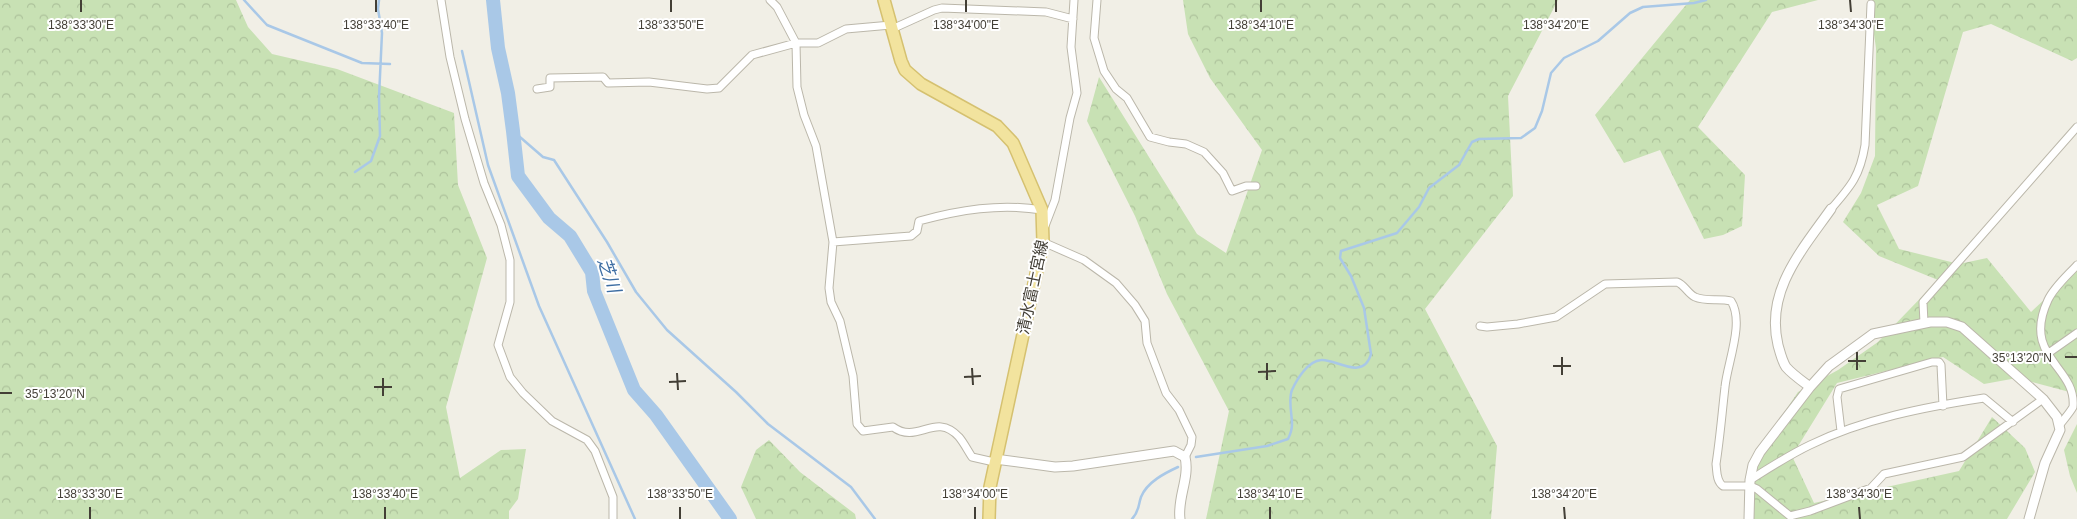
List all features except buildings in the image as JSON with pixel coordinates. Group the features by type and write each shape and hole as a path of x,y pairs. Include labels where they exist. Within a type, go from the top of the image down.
{"main road":[{"name":"清水富士宮線","path":"884,0 905,70 912,77 997,126 1013,143 1042,210 1043,242 994,460 990,487 989,519"}],"street":[{"path":"441,0 450,57 465,119 484,183 501,225 510,260 510,302 498,345 510,377 523,393 552,421 587,440 595,451 613,497 613,519"},
{"path":"770,0 777,7 796,43 797,88 804,115 816,146 833,242 831,302 840,321 853,376 857,424 863,431 893,427 901,433 911,433 934,426 942,426 958,436 972,457 1055,466 1073,466 1174,451 1185,457"},
{"path":"1044,229 1055,200 1070,118 1077,93 1071,47 1074,0"},
{"path":"1097,0 1094,38 1104,71 1116,89 1127,98 1150,137 1186,144 1204,152 1223,173 1232,191 1246,186 1256,186"},
{"path":"1810,387 1786,367 1780,354 1776,338 1776,304 1789,270 1831,209 1855,181 1863,158 1871,4"},
{"path":"537,89 550,87 550,78 602,77 608,83 649,82 707,89 719,88 752,55 796,43 818,43 846,29 892,27 942,8 1046,12 1073,19"},
{"path":"1924,323 1923,302 2077,128"},
{"path":"833,242 911,236 917,231 919,221 949,213 1007,206 1042,210"},
{"path":"1043,242 1084,260 1116,283 1145,321 1147,343 1166,393 1179,410 1192,437 1191,445 1185,457 1187,467 1179,510 1180,519"},
{"path":"2059,426 2072,408 2076,397 2076,386 2072,377 2046,345 2041,323 2049,298 2077,264"},
{"path":"1480,326 1546,320 1556,317 1605,284 1677,282 1682,284 1695,297 1731,301 1736,317 1734,341 1725,386 1716,464 1717,475 1723,486 1750,483 1808,445 1842,432 1904,413 1984,398 2013,422"},
{"path":"1749,519 1750,483 1754,465 1760,452 1810,387 1837,359 1873,334 1924,323 1947,322 1962,327 2043,399 2057,417 2060,430 2045,463 2030,519"},
{"path":"2050,352 2077,333"},
{"path":"1842,432 1837,397 1839,389 1932,362 1939,362 1941,366 1943,406"},
{"path":"1750,483 1790,516 1810,511 1871,488 1884,474 1963,457 2043,399"}],"green space":[{"path":"0,0 236,0 248,27 272,54 337,69 454,113 458,185 487,258 446,407 460,478 501,450 526,449 518,499 509,511 509,519 0,519"},
{"path":"1183,0 1558,0 1508,96 1513,196 1425,309 1497,446 1491,519 1206,519 1229,411 1167,294 1135,216 1087,121 1099,77 1197,234 1226,253 1262,150 1210,78 1188,34"},
{"path":"1690,0 1818,0 1772,12 1698,127 1745,175 1742,226 1723,235 1704,239 1660,150 1624,163 1595,115"},
{"path":"1869,0 2077,0 2077,58 2072,61 1991,24 1963,32 1918,186 1877,205 1899,249 1959,264 1987,258 2031,312 2077,269 2077,394 2017,378 1984,384 1943,357 1837,383 1792,456 1814,503 1959,471 1992,417 2025,448 2035,472 2007,519 1747,519 1758,451 1798,392 1838,370 1878,342 1938,280 1879,256 1843,222 1861,193 1875,156 1876,48"},
{"path":"2077,424 2077,493 2070,476 2064,450"},
{"path":"769,440 800,472 855,514 856,519 756,519 741,487 756,450"}],"waterway":[{"path":"244,0 267,25 362,63 390,64"},
{"path":"355,172 371,161 380,136 379,97 382,33 378,9 379,0"},
{"name":"芝川","path":"493,0 498,48 508,93 518,176 549,218 570,236 592,272 594,291 634,390 656,415 730,519"},
{"path":"1196,457 1267,446 1288,439 1292,426 1290,403 1292,390 1307,367 1321,360 1355,368 1367,362 1371,354 1364,308 1351,276 1340,258 1341,251 1397,233 1419,207 1429,188 1459,165 1472,142 1479,139 1521,138 1535,128 1542,111 1551,73 1564,58 1598,41 1630,13 1643,7 1694,3 1706,0"},
{"path":"462,51 488,165 539,306 635,519"},
{"path":"513,131 543,157 554,160 607,242 636,292 667,330 736,392 768,424 851,487 875,519"},
{"path":"1132,519 1147,487 1162,475 1178,467"}]}
